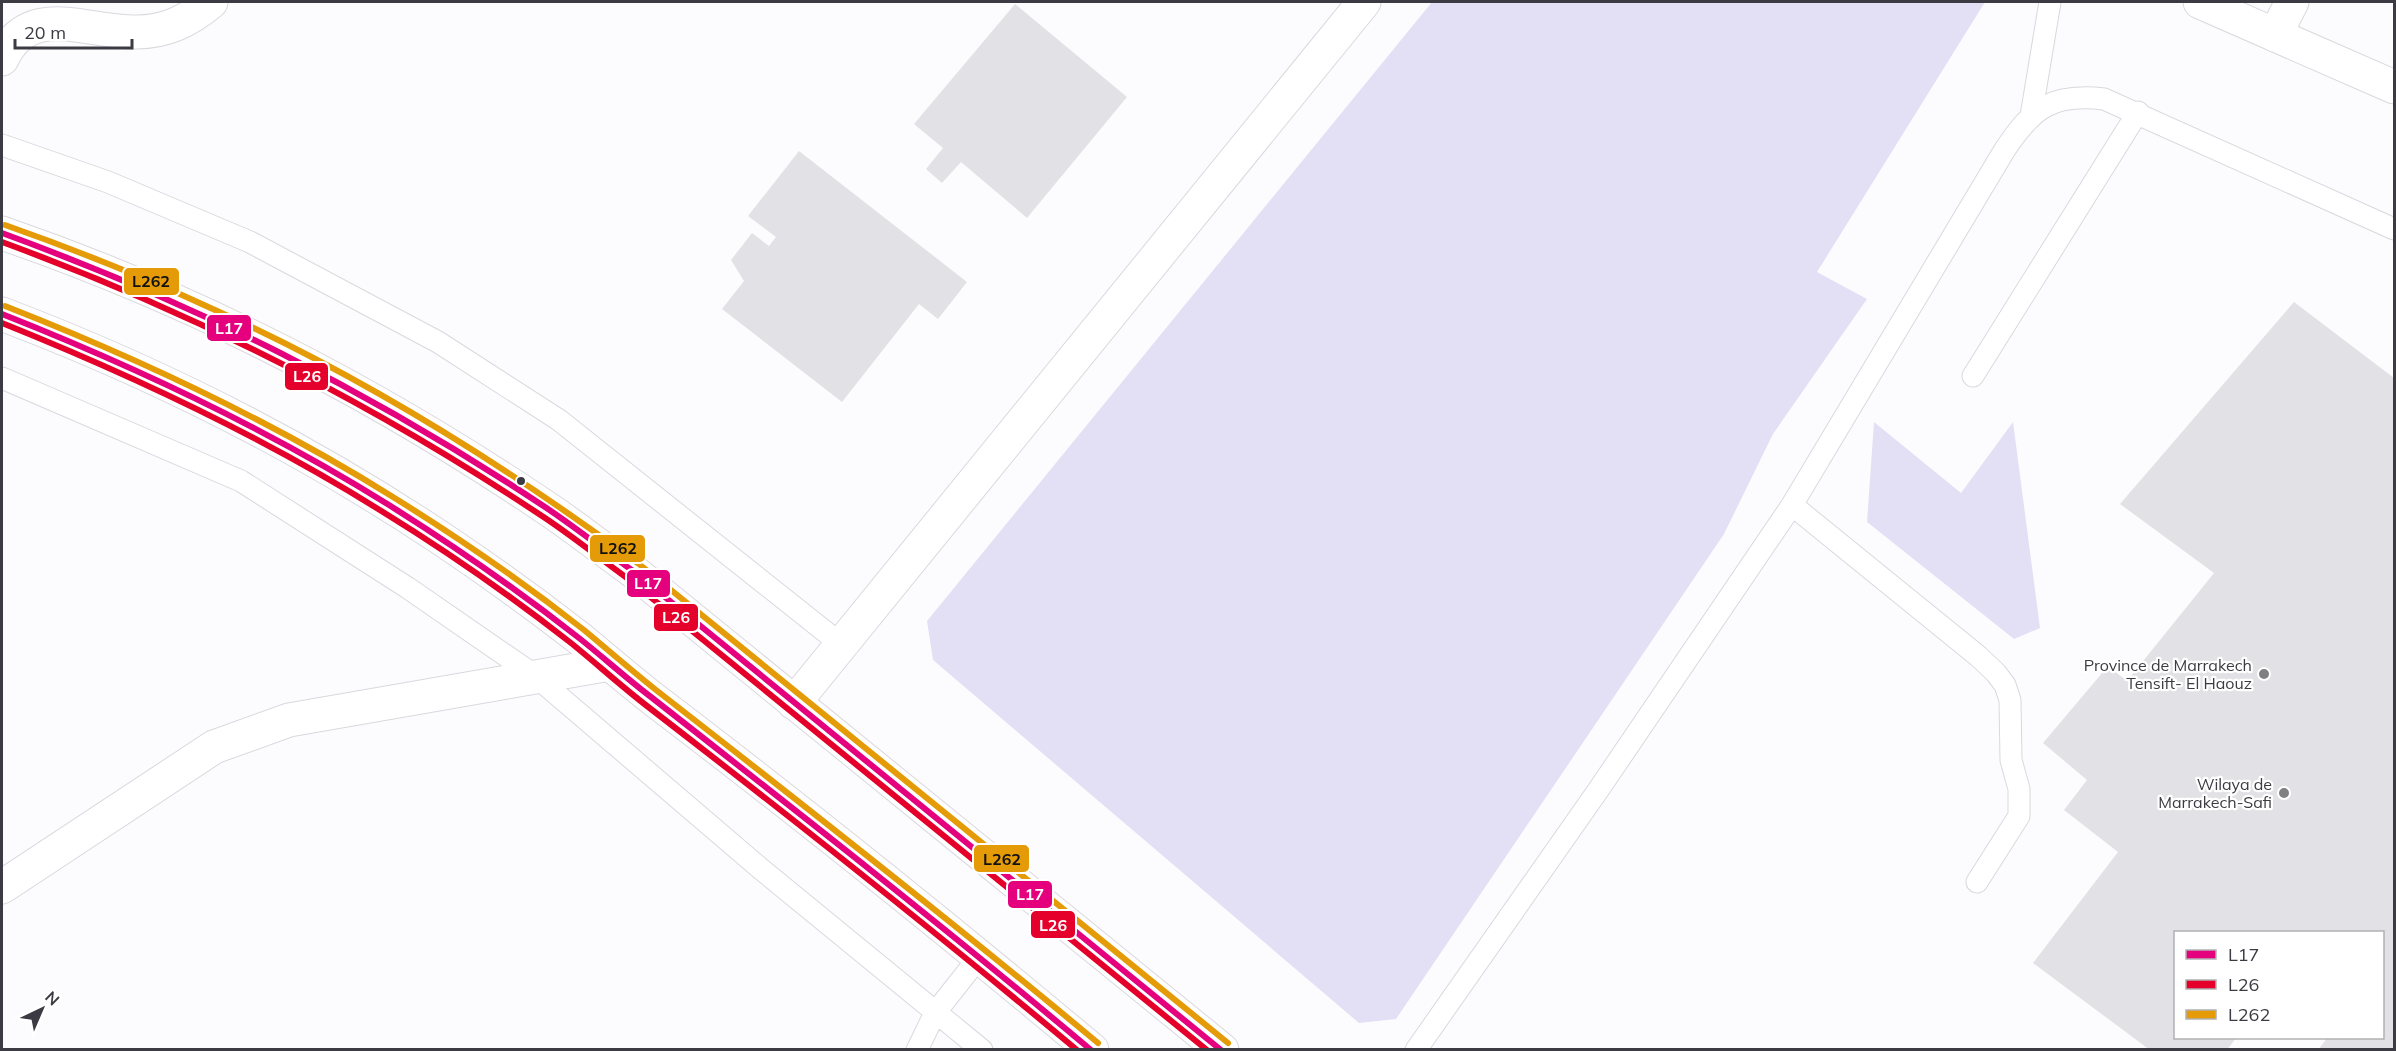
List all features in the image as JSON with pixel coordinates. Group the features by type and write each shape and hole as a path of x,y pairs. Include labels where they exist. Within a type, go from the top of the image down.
{"main road":[{"path":"2,59 7,47 19,33 28,27 50,20 66,20 117,31 148,32 178,25 211,2"},
{"path":"794,703 1364,2"},
{"path":"2200,2 2394,87"},
{"path":"2275,35 2292,2"},
{"path":"2,233 124,279 192,308 279,350 357,391 546,508 633,571 1222,1050"},
{"path":"2,314 154,378 238,418 310,458 439,537 513,589 809,818 1092,1050"},
{"path":"2,886 214,747 241,736 289,720 534,675 610,664"}],"lane":[{"path":"2031,116 2050,2"},
{"path":"1416,1050 1599,789 1792,505 2004,152 2031,116 2053,102 2078,96 2104,99 2138,112 2394,229"},
{"path":"1973,376 2138,112"},
{"path":"2,146 108,182 250,242 438,342 559,420 842,645"},
{"path":"2,378 241,481 408,588 534,675 760,869 982,1050"},
{"path":"1792,505 1978,656 2005,685 2010,700 2011,760 2019,789 2019,816 1977,882"},
{"path":"917,1050 935,1013 980,956"}],"shaded area":[{"path":"1432,2 1985,2 1817,272 1867,299 1773,434 1724,534 1396,1019 1359,1023 933,660 927,621"},
{"path":"1874,422 1961,493 2013,422 2040,628 2014,639 1867,522"}],"building":[{"path":"1015,4 1127,97 1027,218 961,162 942,183 926,169 943,148 914,124"},
{"path":"799,151 967,282 938,319 919,304 842,402 722,309 744,281 731,260 752,233 769,246 776,237 748,216"},
{"name":"Province de Marrakech Tensift- El Haouz","path":"2294,302 2394,378 2394,1050 2318,1050 2326,1039 2384,1039 2384,931 2174,931 2174,1039 2235,1039 2227,1050 2150,1050 2033,963 2118,852 2064,810 2087,780 2043,743 2108,666 2127,681 2214,573 2120,504"}],"transit line":[{"name":"L262","path":"5,225 137,276 271,336 380,394 486,458 639,564 1228,1043"},
{"name":"L17","path":"2,233 144,290 281,354 348,388 414,426 545,507 633,571 1221,1050"},
{"name":"L26","path":"2,242 143,298 278,362 410,434 550,522 627,578 1207,1050"},
{"name":"L262","path":"5,306 105,347 204,392 347,469 466,544 584,630 1098,1043"},
{"name":"L17","path":"2,314 102,355 200,400 343,477 462,552 579,638 928,916 1091,1050"},
{"name":"L26","path":"2,323 149,386 244,433 337,484 455,559 571,643 1077,1050"}],"place":[{"name":"Province de Marrakech Tensift- El Haouz","path":"2264,674"},
{"name":"Wilaya de Marrakech-Safi","path":"2284,793"}]}
